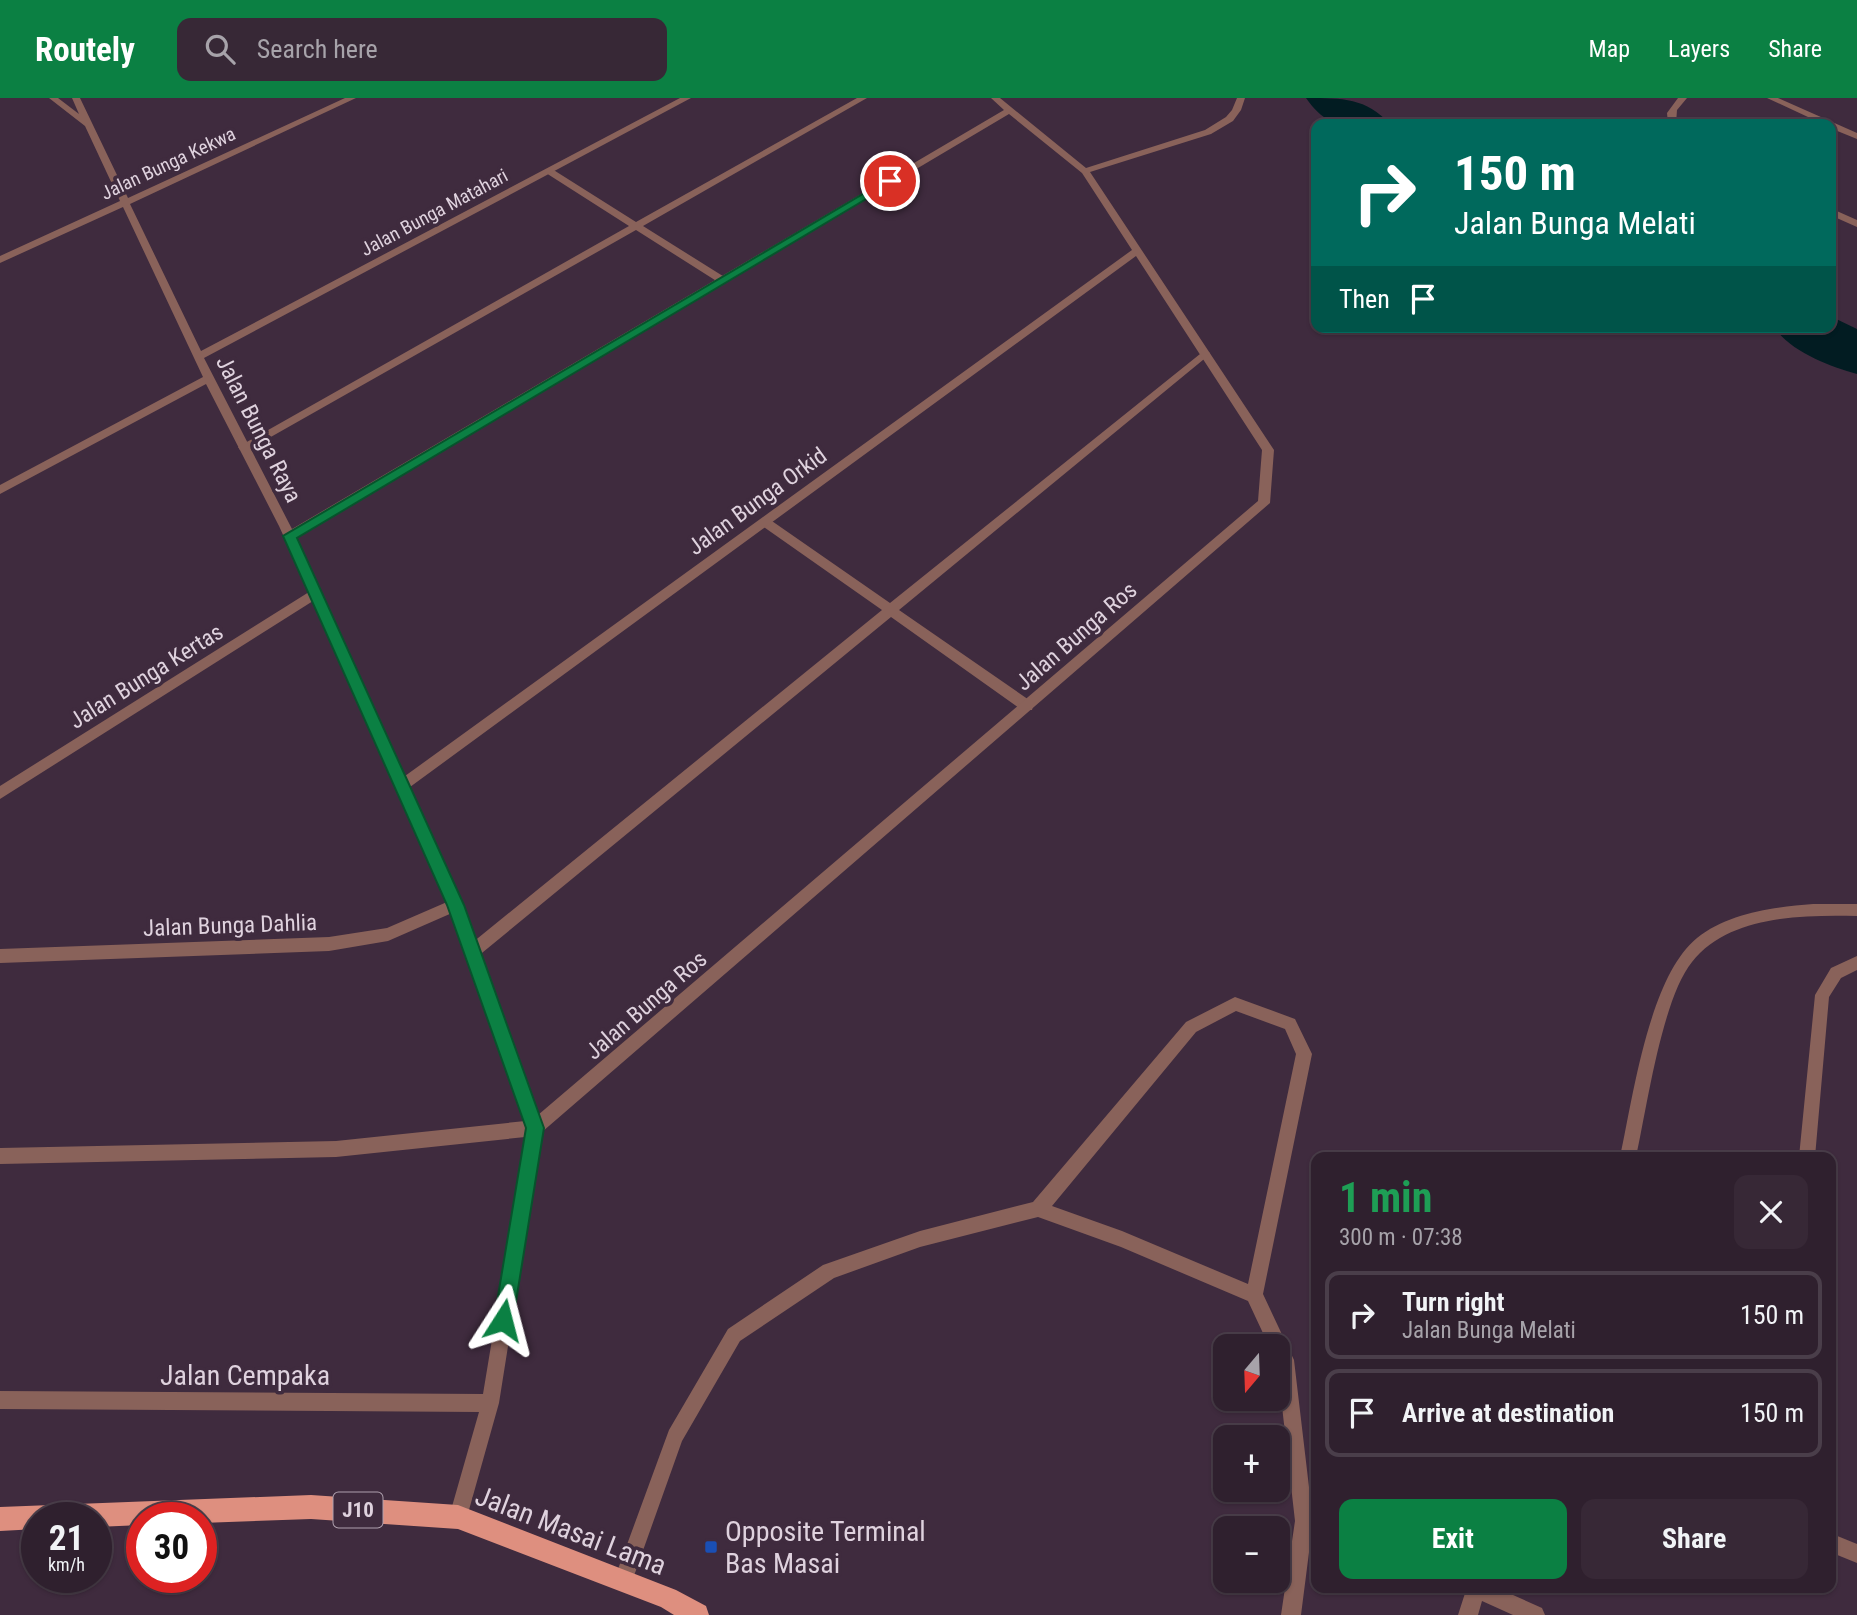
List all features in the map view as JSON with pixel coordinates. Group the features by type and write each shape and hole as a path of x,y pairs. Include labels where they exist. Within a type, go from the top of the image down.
{"main road":[{"name":"Jalan Masai Lama","path":"0,1519 311,1507 458,1517 668,1598 697,1615"}],"street":[{"path":"53,98 87,125"},
{"name":"Jalan Bunga Raya","path":"76,98 198,357 289,536 456,905 535,1128 490,1403 458,1517"},
{"name":"Jalan Bunga Kekwa","path":"0,260 352,98"},
{"name":"Jalan Bunga Matahari","path":"198,357 687,98"},
{"path":"244,447 863,98"},
{"name":"Jalan Bunga Ros","path":"535,1128 1264,503 1268,450 1085,171 995,98"},
{"path":"1085,171 1208,132 1226,123 1239,109 1241,98"},
{"path":"1670,119 1675,105 1683,98"},
{"path":"1771,98 1819,119"},
{"path":"289,536 1010,110"},
{"path":"1836,127 1857,136"},
{"path":"549,171 722,280"},
{"path":"1836,214 1857,224"},
{"name":"Jalan Bunga Orkid","path":"401,786 1137,251"},
{"path":"472,952 1205,354"},
{"path":"0,490 209,379"},
{"path":"765,522 1027,706"},
{"name":"Jalan Bunga Kertas","path":"0,793 315,594"},
{"name":"Jalan Bunga Dahlia","path":"0,956 329,944 388,934 456,905"},
{"path":"1629,1152 1663,1012 1673,979 1687,957 1707,939 1734,925 1824,909 1857,910"},
{"path":"1807,1152 1822,995 1836,973 1857,963"},
{"path":"1038,1209 1191,1027 1235,1004 1290,1024 1304,1054 1254,1295 1285,1360 1304,1521 1291,1615"},
{"path":"0,1156 336,1149 535,1128"},
{"path":"622,1580 675,1436 734,1335 829,1271 920,1239 1038,1209 1122,1239 1254,1295"},
{"name":"Jalan Cempaka","path":"0,1400 490,1403"},
{"path":"1836,1545 1857,1554"},
{"path":"1468,1615 1475,1593"},
{"path":"1488,1593 1535,1615"}],"waterway":[{"path":"1331,98 1358,119"},
{"path":"1816,333 1857,354"}],"place":[{"name":"Opposite Terminal Bas Masai","path":"711,1547"}],"route":[{"path":"503,1320 535,1128 456,905 289,536 890,181"}]}
